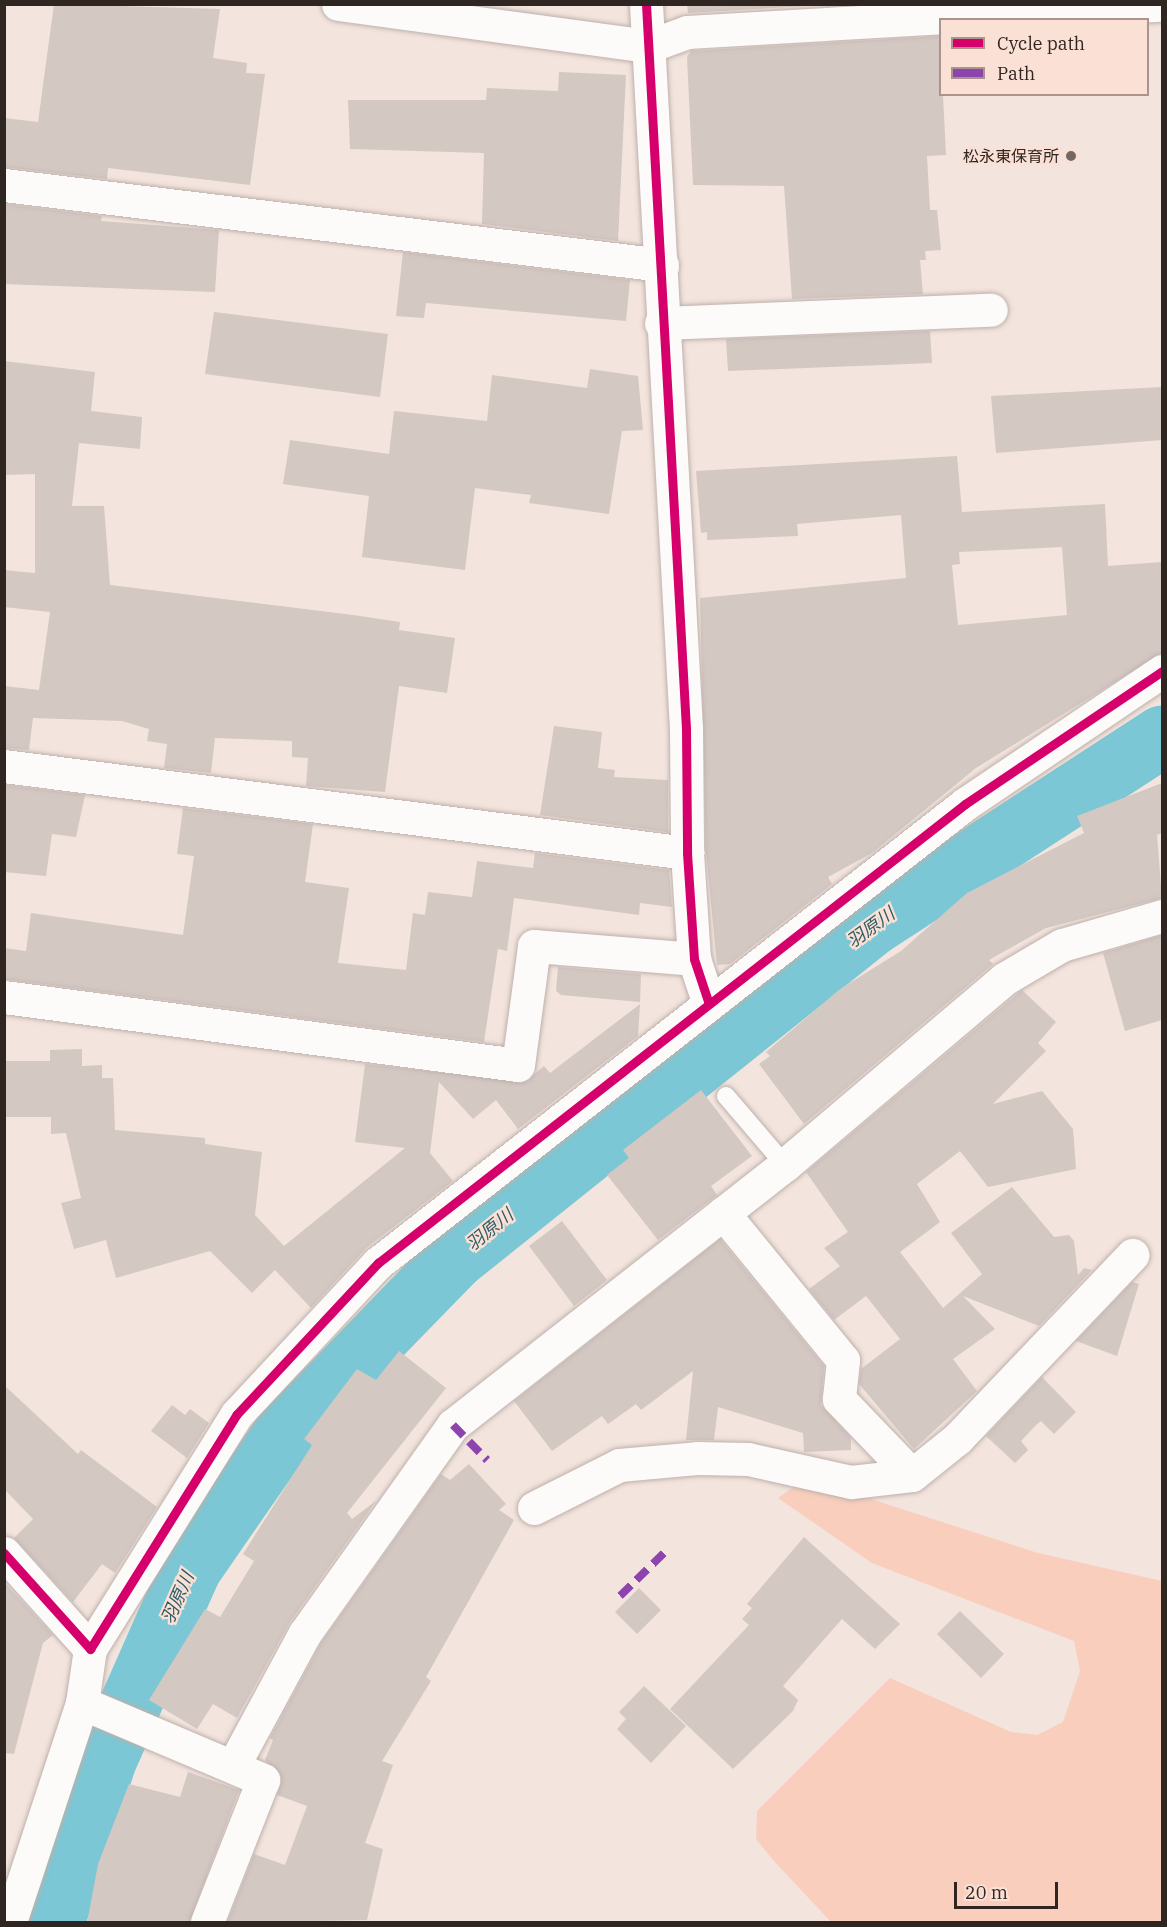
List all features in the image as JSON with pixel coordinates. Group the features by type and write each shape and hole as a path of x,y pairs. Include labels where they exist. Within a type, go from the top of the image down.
{"street":[{"path":"338,4 649,46 687,32 1162,5"},
{"path":"646,4 662,265 661,323 686,728 687,853 694,959 709,1004"},
{"path":"4,185 662,265"},
{"path":"661,323 991,310"},
{"path":"10,1923 82,1703 90,1649 237,1414 378,1263 965,804 1162,671"},
{"path":"4,766 687,853"},
{"path":"233,1766 305,1633 453,1425 785,1165 1004,980 1062,945 1162,916"},
{"path":"4,997 518,1065 534,946 694,959"},
{"path":"723,1213 843,1360 839,1399 912,1475"},
{"path":"534,1508 620,1465 698,1458 748,1459 850,1482 912,1475 958,1438 1132,1255"},
{"path":"4,1553 90,1649"},
{"path":"82,1703 151,1736 233,1766 263,1780 207,1923"}],"lane":[{"path":"726,1096 785,1165"}],"shaded area":[{"path":"806,1478 1038,1553 1162,1581 1162,1922 831,1922 756,1839 757,1811 890,1678 1011,1732 1037,1735 1063,1722 1080,1671 1074,1641 872,1563 778,1498"}],"building":[{"path":"54,4 220,9 213,58 247,63 246,73 265,74 250,185 108,168 107,179 4,167 4,118 38,122"},
{"path":"687,4 840,4 688,13"},
{"path":"939,36 939,96 943,96 946,155 927,156 930,210 937,210 941,250 925,251 926,260 920,260 923,294 792,299 784,186 693,185 687,57 691,51"},
{"path":"559,72 626,75 618,241 482,224 484,153 350,149 348,100 486,100 487,88 558,91"},
{"path":"4,204 102,216 101,221 219,230 215,292 4,284"},
{"path":"403,252 630,280 626,321 426,303 424,318 396,316"},
{"path":"214,312 388,334 380,397 205,374"},
{"path":"930,331 932,363 728,371 726,339"},
{"path":"4,361 95,372 91,411 142,417 140,449 79,443 72,506 104,506 110,585 400,622 399,630 455,638 447,693 399,686 385,792 306,786 308,758 292,757 292,741 215,738 211,773 164,768 167,744 147,741 149,729 122,721 33,718 29,750 4,748 4,686 39,690 50,612 4,607 4,570 35,573 35,474 4,475"},
{"path":"590,369 638,376 643,430 622,431 609,514 529,503 531,495 475,488 465,570 362,557 369,496 283,484 290,440 389,454 394,411 487,421 492,375 587,388"},
{"path":"1162,387 1162,440 996,453 991,396"},
{"path":"957,456 962,512 1105,504 1108,566 1162,562 1162,653 976,768 872,853 828,877 832,884 730,964 717,965 706,852 700,598 906,578 901,515 797,524 798,536 707,540 707,532 701,533 696,471","holes":["1062,547 1067,615 958,625 952,565 960,564 959,552"]},
{"path":"554,726 602,732 598,768 615,770 614,777 668,780 668,832 540,815"},
{"path":"1162,783 1162,833 1157,835 1162,898 1046,928 989,960 993,964 804,1124 759,1064 770,1056 766,1052 840,989 901,951 967,893 1084,833 1077,816"},
{"path":"4,785 85,795 76,837 52,834 46,876 4,872"},
{"path":"183,808 313,824 305,882 349,888 338,963 406,970 413,913 425,915 428,892 472,897 477,861 533,868 535,853 669,870 672,907 640,903 639,915 514,898 507,951 498,949 484,1042 4,979 4,948 26,951 31,913 183,935 194,856 177,854"},
{"path":"1162,935 1162,1020 1125,1031 1103,953"},
{"path":"558,967 641,974 640,1002 561,995 556,991"},
{"path":"1022,990 1056,1022 1038,1043 1046,1051 993,1104 1042,1091 1073,1129 1076,1169 988,1187 960,1151 917,1184 940,1222 900,1252 943,1308 982,1274 951,1233 1012,1187 1054,1237 1069,1235 1074,1241 1078,1275 1084,1268 1092,1270 1039,1326 963,1296 995,1329 953,1359 977,1391 914,1449 859,1384 861,1369 900,1339 866,1296 834,1320 809,1289 840,1266 824,1248 848,1232 806,1172"},
{"path":"640,1004 638,1036 518,1129 496,1100 473,1119 439,1082 430,1153 453,1181 366,1248 311,1308 275,1270 252,1293 210,1251 116,1278 106,1240 74,1249 61,1203 81,1198 66,1133 51,1134 51,1117 4,1117 4,1061 50,1061 50,1050 82,1049 82,1066 102,1065 102,1078 113,1078 115,1130 205,1138 205,1144 262,1152 255,1215 284,1246 405,1148 355,1142 365,1064 525,1082 544,1066 550,1073"},
{"path":"701,1090 752,1156 711,1186 717,1195 658,1240 607,1175 629,1158 623,1150"},
{"path":"562,1221 607,1280 574,1306 529,1246"},
{"path":"720,1239 824,1366 821,1405 851,1438 851,1450 804,1452 803,1433 718,1407 714,1440 686,1440 693,1371 641,1410 636,1404 608,1424 602,1416 552,1451 514,1401"},
{"path":"1132,1282 1139,1284 1117,1356 1076,1341"},
{"path":"399,1351 446,1388 347,1513 352,1519 376,1501 290,1622 237,1718 213,1704 197,1729 149,1700 205,1609 220,1617 254,1561 243,1554 312,1445 304,1439 357,1369 376,1380"},
{"path":"1042,1377 1076,1412 1054,1434 1041,1421 1036,1425 1021,1441 1028,1450 1015,1463 986,1436"},
{"path":"4,1385 78,1454 81,1450 157,1507 115,1573 102,1564 73,1602 14,1538 33,1519 4,1489"},
{"path":"172,1405 185,1415 190,1409 209,1423 187,1458 151,1431"},
{"path":"469,1464 506,1504 499,1510 514,1520 426,1677 431,1681 382,1761 393,1765 365,1843 383,1849 367,1920 227,1923 254,1854 285,1865 307,1806 277,1795 281,1777 265,1760 273,1740 270,1738 321,1643 441,1474 450,1480"},
{"path":"804,1537 900,1624 875,1649 842,1619 783,1686 798,1700 793,1711 733,1769 670,1709 749,1625 742,1619 752,1608 747,1604"},
{"path":"4,1582 53,1635 43,1643 14,1754 4,1753"},
{"path":"639,1588 661,1610 637,1634 615,1612"},
{"path":"960,1611 1004,1654 981,1678 937,1634"},
{"path":"644,1686 686,1726 651,1763 617,1729 626,1719 619,1712"},
{"path":"188,1772 239,1790 189,1923 87,1923 98,1864 129,1784 180,1797"}],"waterway":[{"name":"羽原川","path":"54,1922 105,1762 191,1568 283,1435 454,1259 872,925 1162,737"}],"marked path":[{"path":"453,1425 487,1460"},
{"path":"620,1596 668,1549"}],"cycle path":[{"path":"646,4 686,728 687,853 694,959 709,1004"},
{"path":"4,1553 90,1649 237,1414 378,1263 965,804 1162,671"}],"place":[{"name":"松永東保育所","path":"1071,156"}]}
